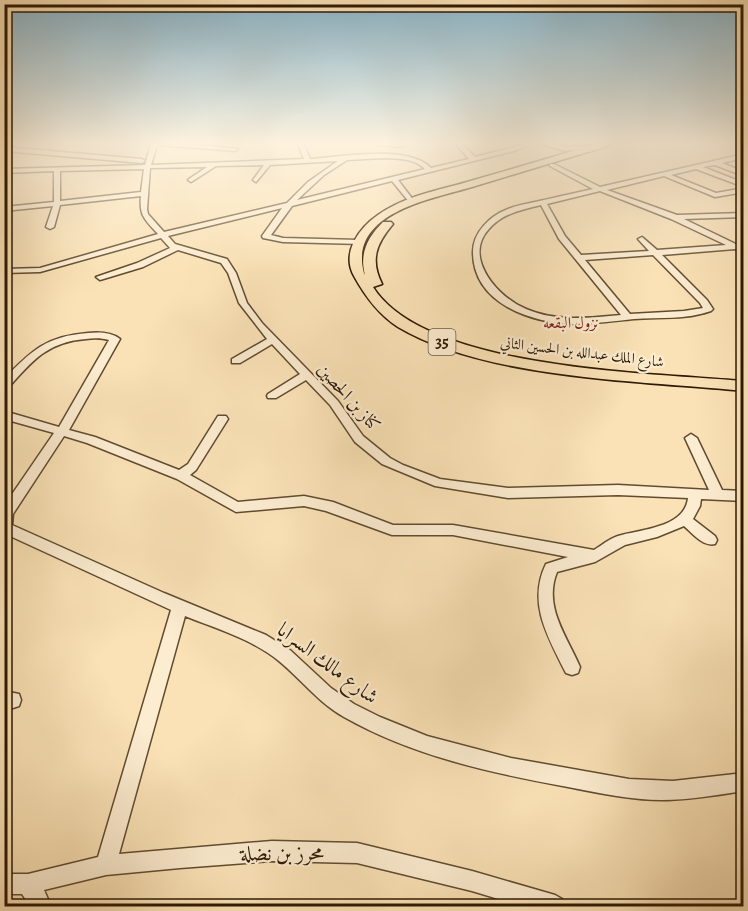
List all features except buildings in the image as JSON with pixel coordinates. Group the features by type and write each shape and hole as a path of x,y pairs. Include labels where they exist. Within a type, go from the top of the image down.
{"highway":[{"name":"شارع الملك عبدالله بن الحسين الثاني","path":"475,185 412,202 383,216 366,230 359,242 355,255 356,269 372,297 404,324 440,342 485,356 540,366 744,386"},
{"name":"شارع الملك عبدالله بن الحسين الثاني","path":"482,185 419,205 388,222 376,235 368,252 369,270 378,287 398,307 431,328 500,351 580,363 744,379"}],"street":[{"path":"50,227 57,204 57,185"},
{"path":"145,185 144,214 169,244 176,248"},
{"path":"311,185 292,202 267,234 267,238 359,242"},
{"path":"6,273 40,270 163,234 370,185"},
{"path":"398,185 412,202"},
{"path":"593,185 674,217 740,249"},
{"path":"621,185 511,210 485,227 476,246 483,281 501,299 540,317 566,321 708,309 704,302 642,239"},
{"path":"690,185 715,195 744,190"},
{"path":"4,209 144,194"},
{"path":"543,202 562,237 627,316"},
{"path":"674,217 744,215"},
{"path":"100,277 140,265 176,248"},
{"name":"كناز بن الحصين","path":"176,248 202,253 224,261 232,273 243,303 259,325 334,403 359,439 381,458 399,468 439,483 508,493 618,490 744,496"},
{"path":"579,258 740,249"},
{"path":"4,386 36,352 54,339 88,336 115,339 62,431 6,513 6,531"},
{"path":"236,361 273,339"},
{"path":"272,396 306,375"},
{"path":"4,415 62,431 181,476 236,507 304,501 328,506 392,530 453,530 595,556"},
{"path":"181,476 192,467 222,419"},
{"path":"691,438 718,495"},
{"path":"572,667 547,610 544,585 551,568 595,556 618,542 652,534 684,519 694,504 695,494"},
{"path":"684,519 710,540"},
{"name":"شارع مالك السرايا","path":"6,531 262,641 282,653 328,697 375,725 466,756 544,774 649,790 689,790 744,782"},
{"path":"106,865 180,607"},
{"name":"محرز بن نضلة","path":"4,884 28,884 106,865 272,851 357,853 472,881 555,906"},
{"path":"28,884 41,906"}],"district":[{"name":"نزول البقعه","path":"571,323"}]}
